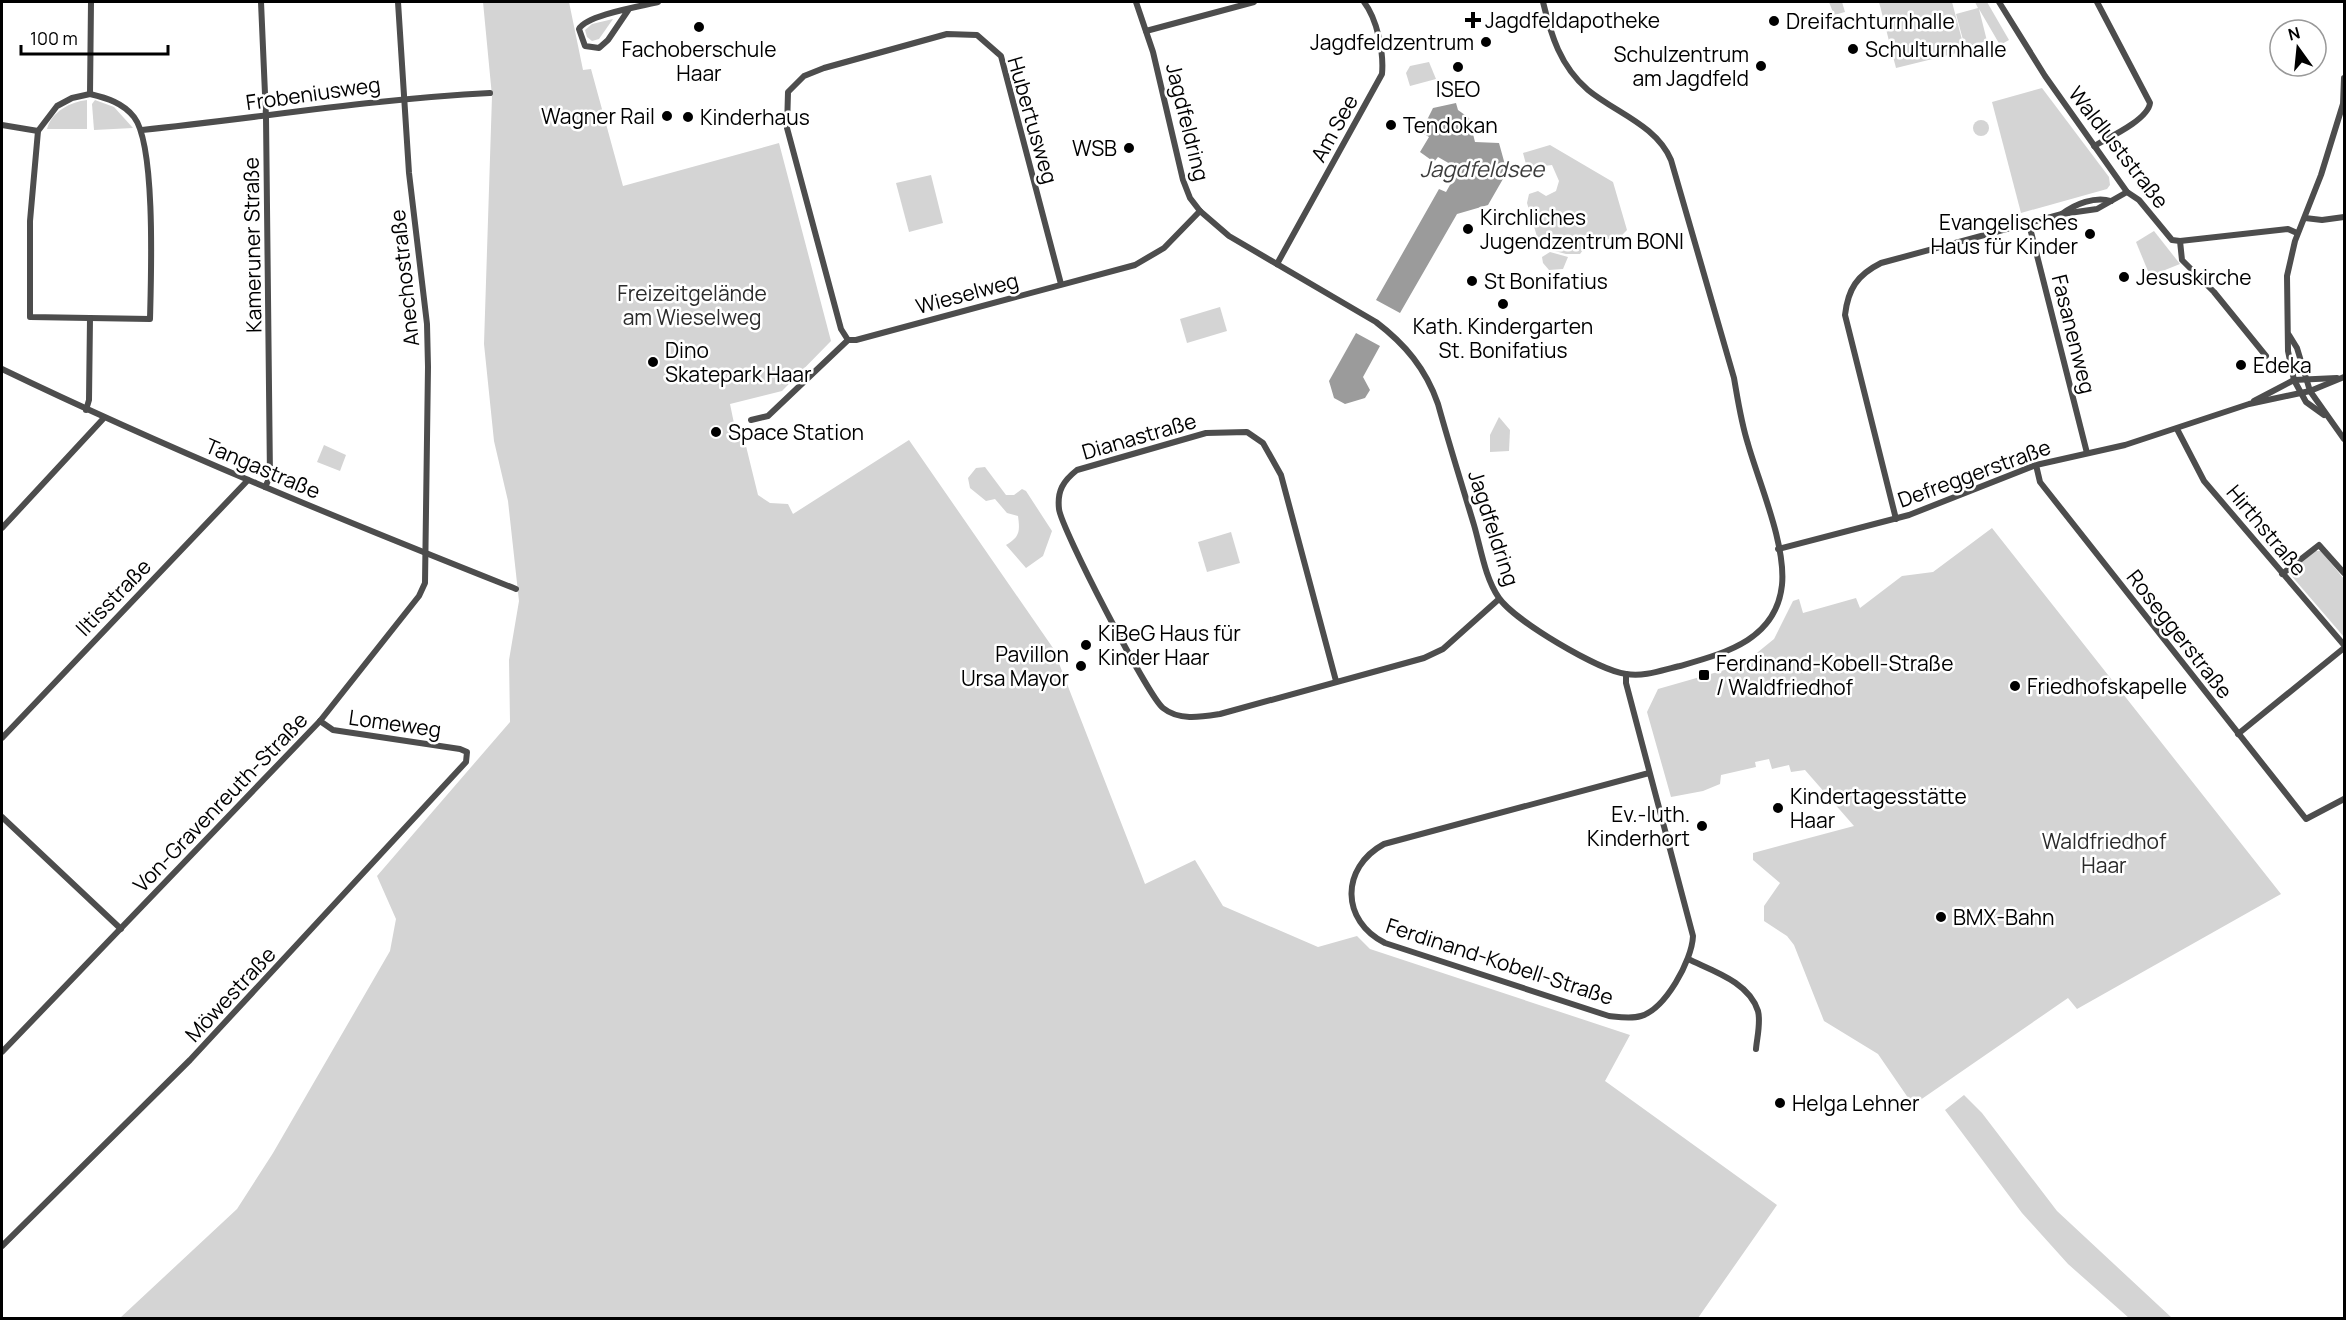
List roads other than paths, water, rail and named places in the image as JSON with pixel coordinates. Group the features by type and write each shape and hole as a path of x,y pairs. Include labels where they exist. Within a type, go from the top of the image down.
{"street":[{"path":"90,94 91,2"},
{"name":"Kameruner Straße","path":"261,2 266,117 270,477 265,487"},
{"name":"Anechostraße","path":"398,2 403,97 427,324 428,435 424,552"},
{"path":"629,9 608,40 598,48 585,46 579,29 585,20 629,9 658,2"},
{"name":"Jagdfeldring","path":"1136,2 1146,31 1183,180 1190,198 1200,211 1229,236 1376,322 1404,345 1423,371 1438,404 1486,569 1499,599 1515,614 1541,632 1603,668 1626,674 1649,674 1725,653 1755,637 1772,615 1779,599 1782,569 1737,406 1731,366 1668,154 1652,133 1589,90 1574,75 1557,50 1543,2"},
{"path":"1146,31 1254,2"},
{"name":"Am See","path":"1277,264 1382,74 1383,62 1372,17 1364,2"},
{"name":"Waldluststraße","path":"1999,2 2044,76 2127,192 2139,200 2172,240 2180,241"},
{"path":"2094,146 2141,118 2150,109 2150,103 2097,2"},
{"name":"Hubertusweg","path":"848,340 841,329 787,128 788,92 804,76 817,70 947,34 978,35 1001,56 1061,284"},
{"path":"2344,78 2343,104 2305,218 2297,233 2287,276 2288,351 2302,386 2344,439"},
{"name":"Frobeniusweg","path":"142,130 266,117 403,97 490,93"},
{"path":"90,94 109,98 122,106 134,117 142,130 151,219 150,319 30,317 30,221 38,132 57,106 72,98 90,94"},
{"path":"2,125 38,132"},
{"path":"1896,519 1845,315 1849,291 1867,270 1881,263 2062,214 2097,209 2127,192"},
{"name":"Wieselweg","path":"848,340 856,340 1135,266 1150,259 1200,211"},
{"path":"2305,218 2322,220 2344,217"},
{"name":"Fasanenweg","path":"2029,224 2087,453"},
{"path":"2266,356 2214,292 2182,260 2180,241 2288,229 2297,233"},
{"path":"86,410 89,400 90,318"},
{"path":"2289,334 2297,348 2306,402 2324,415"},
{"path":"751,420 768,416 848,340"},
{"name":"Tangastraße","path":"2,369 103,418 248,480 516,589"},
{"path":"2302,386 2344,377"},
{"path":"2302,386 2344,377"},
{"name":"Defreggerstraße","path":"1778,549 1896,519 2036,465 2125,445 2302,386"},
{"name":"Defreggerstraße","path":"2249,404 2302,386"},
{"path":"2,528 103,418"},
{"name":"Hirthstraße","path":"2177,429 2204,481 2344,646"},
{"name":"Dianastraße","path":"1336,681 1281,475 1263,443 1247,432 1206,433 1092,465 1077,470 1066,478 1060,488 1058,500 1065,529 1145,684 1164,709 1189,717 1204,717 1424,658 1443,649 1499,599"},
{"name":"Roseggerstraße","path":"2036,465 2040,483 2306,819 2344,799"},
{"name":"Iltisstraße","path":"2,738 248,480"},
{"path":"2282,574 2319,545 2344,573"},
{"name":"Von-Gravenreuth-Straße","path":"2,1052 320,721 419,596 425,583 424,552"},
{"path":"2238,734 2344,646"},
{"name":"Ferdinand-Kobell-Straße","path":"1626,674 1626,683 1691,930 1692,944 1688,959 1664,1000 1654,1009 1639,1017 1608,1016 1385,943 1371,936 1362,925 1351,900 1352,885 1360,863 1373,850 1384,844 1649,773"},
{"name":"Lomeweg","path":"320,721 333,730 467,752"},
{"name":"Möwestraße","path":"2,1246 190,1060 257,989 460,771 466,762 467,752"},
{"path":"2,817 121,929"},
{"path":"1688,959 1722,975 1749,995 1758,1011 1756,1048"}],"water":[{"name":"Jagdfeldsee","path":"1456,103 1458,110 1469,118 1475,142 1499,143 1507,172 1488,205 1457,214 1400,313 1376,300 1439,189 1446,192 1459,169 1438,157 1434,162 1420,152 1429,137 1421,132 1433,108"},
{"path":"1356,333 1380,346 1363,377 1370,390 1365,398 1345,404 1334,398 1329,381"}],"place":[{"name":"Jagdfeldapotheke","path":"1473,20"},
{"name":"Dreifachturnhalle","path":"1774,21"},
{"name":"Fachoberschule Haar","path":"699,27"},
{"name":"Jagdfeldzentrum","path":"1486,42"},
{"name":"Schulturnhalle","path":"1853,49"},
{"name":"Schulzentrum am Jagdfeld","path":"1761,66"},
{"name":"ISEO","path":"1458,67"},
{"name":"Wagner Rail","path":"667,116"},
{"name":"Kinderhaus","path":"688,117"},
{"name":"Tendokan","path":"1391,125"},
{"name":"WSB","path":"1129,148"},
{"name":"Kirchliches Jugendzentrum BONI","path":"1468,229"},
{"name":"Evangelisches Haus für Kinder","path":"2090,234"},
{"name":"Jesuskirche","path":"2124,277"},
{"name":"St Bonifatius","path":"1472,281"},
{"name":"Kath. Kindergarten St. Bonifatius","path":"1503,304"},
{"name":"Dino Skatepark Haar","path":"653,362"},
{"name":"Edeka","path":"2241,365"},
{"name":"Space Station","path":"716,432"},
{"name":"KiBeG Haus für Kinder Haar","path":"1086,645"},
{"name":"Pavillon Ursa Mayor","path":"1081,666"},
{"name":"Ferdinand-Kobell-Straße / Waldfriedhof","path":"1704,675"},
{"name":"Friedhofskapelle","path":"2015,686"},
{"name":"Kindertagesstätte Haar","path":"1778,808"},
{"name":"Ev.-luth. Kinderhort","path":"1702,826"},
{"name":"BMX-Bahn","path":"1941,917"},
{"name":"Helga Lehner","path":"1780,1103"}],"park label":[{"name":"Freizeitgelände am Wieselweg","path":"692,305"},
{"name":"Waldfriedhof Haar","path":"2104,853"}]}
